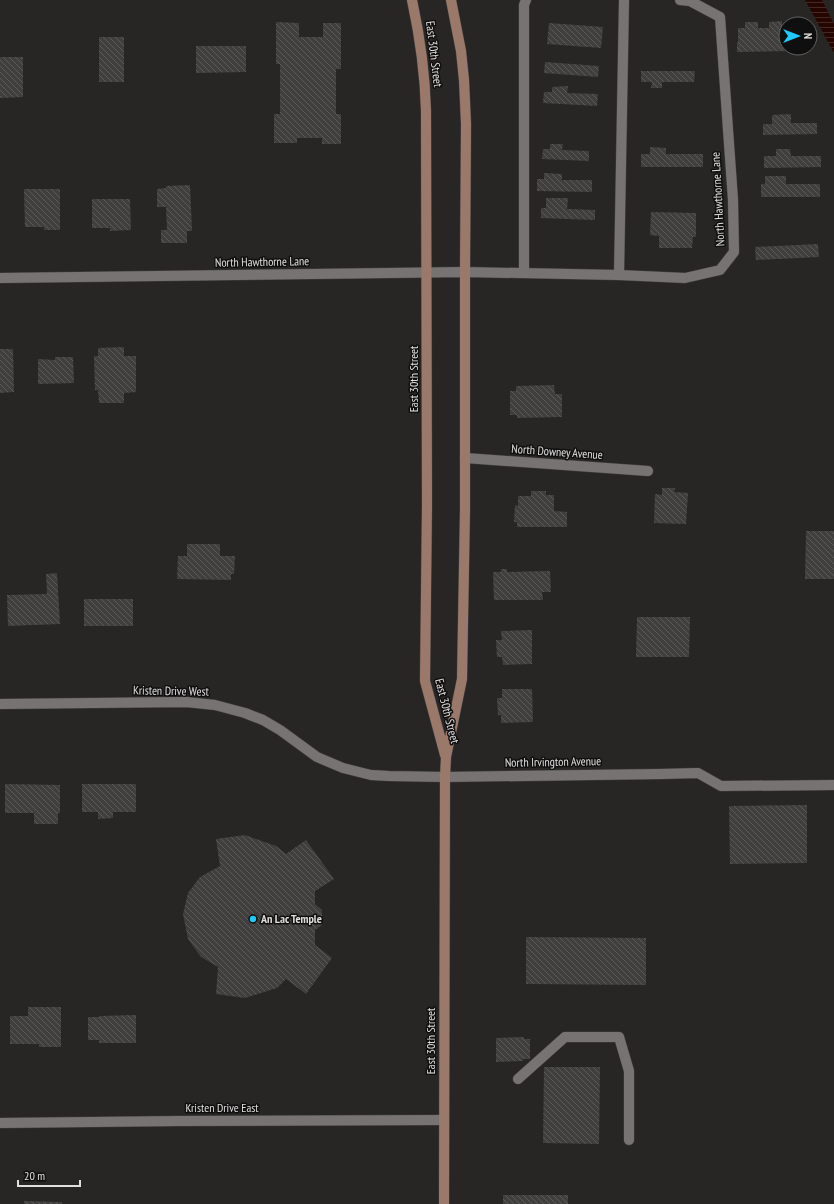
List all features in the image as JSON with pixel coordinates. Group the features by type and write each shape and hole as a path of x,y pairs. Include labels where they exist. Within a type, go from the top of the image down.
{"main road":[{"name":"East 30th Street","path":"412,0 417,21 425,82 427,273 425,681 446,757"},
{"name":"East 30th Street","path":"444,1204 445,777 446,757 462,679 464,458 466,102 461,51 451,0"}],"street":[{"path":"524,273 524,5 526,0"},
{"path":"619,275 624,0"},
{"name":"North Hawthorne Lane","path":"0,278 464,272 619,275 685,278 720,270 734,252 733,200 720,17 690,1 680,0"},
{"name":"North Downey Avenue","path":"464,458 648,471"},
{"name":"Kristen Drive West","path":"0,704 186,702 215,705 240,711 263,720 280,730 317,757 362,774 380,776 445,777"},
{"name":"North Irvington Avenue","path":"445,777 698,773 721,786 834,785"},
{"path":"518,1079 565,1036 619,1037 629,1071 629,1140"},
{"name":"Kristen Drive East","path":"0,1123 444,1120"}],"shaded area":[{"path":"805,0 822,0 834,24 834,53 818,24 818,16 814,16"}],"building":[{"path":"778,21 778,51 737,52 738,28 745,28 745,22 758,22 758,28 769,28 769,22"},
{"path":"276,22 299,23 299,37 323,37 323,23 341,23 341,69 336,69 336,114 341,114 341,144 322,144 322,138 297,138 297,143 274,143 274,114 280,114 280,64 276,64"},
{"path":"549,23 603,27 601,48 547,44"},
{"path":"99,37 124,37 124,82 99,82"},
{"path":"196,46 246,46 246,72 196,73"},
{"path":"0,57 23,57 23,97 0,98"},
{"path":"545,62 599,66 598,77 544,73"},
{"path":"641,71 695,71 694,82 662,82 662,88 651,88 652,82 641,82"},
{"path":"568,86 567,93 598,94 597,106 543,103 544,92 552,92 552,87"},
{"path":"791,114 791,123 817,123 817,134 763,135 763,124 772,124 772,115"},
{"path":"550,144 563,144 562,150 589,151 589,161 542,159 543,149 550,149"},
{"path":"650,147 666,148 666,154 703,154 703,167 641,167 641,154 650,154"},
{"path":"776,149 790,149 791,156 821,156 821,167 764,168 764,156 776,156"},
{"path":"544,173 562,174 562,180 592,180 592,192 537,191 537,179 544,179"},
{"path":"765,176 786,176 786,184 820,184 820,197 761,197 761,184 765,184"},
{"path":"190,185 192,231 187,231 187,243 161,243 161,230 167,230 166,207 157,207 157,189 166,188 166,186"},
{"path":"24,189 60,189 60,230 44,230 44,227 25,227"},
{"path":"546,198 568,198 567,209 595,210 595,220 541,218 541,208 546,208"},
{"path":"92,199 130,199 131,230 110,231 110,228 92,228"},
{"path":"651,212 696,213 696,237 693,237 692,248 659,248 659,236 650,235"},
{"path":"818,244 819,257 756,260 755,247"},
{"path":"124,347 124,356 136,356 136,392 124,393 124,403 99,403 98,390 95,390 94,356 98,356 98,348"},
{"path":"0,349 13,349 14,392 0,393"},
{"path":"55,357 73,357 74,383 38,384 38,359 55,360"},
{"path":"554,385 555,394 562,394 562,417 517,418 517,415 510,415 510,391 516,391 516,386"},
{"path":"662,488 675,488 674,492 688,493 686,524 654,523 655,494 662,495"},
{"path":"531,491 546,491 546,495 554,495 554,511 567,512 567,527 517,527 517,522 514,522 515,505 518,506 518,496 531,496"},
{"path":"806,531 834,531 834,579 805,579"},
{"path":"187,544 220,544 220,556 235,556 234,574 231,574 231,580 177,579 178,556 187,556"},
{"path":"501,569 507,569 507,572 550,571 551,592 542,592 543,600 494,600 493,572 501,572"},
{"path":"57,573 60,624 8,626 7,595 47,594 46,574"},
{"path":"84,599 133,599 133,626 84,626"},
{"path":"637,617 690,617 689,657 636,657"},
{"path":"532,630 532,664 503,665 502,657 497,657 496,640 502,640 501,631"},
{"path":"502,689 532,689 533,722 501,723 501,715 498,715 497,698 502,698"},
{"path":"5,784 60,785 60,813 58,813 58,824 34,824 34,813 5,813"},
{"path":"82,784 136,784 136,812 113,812 113,818 98,819 98,812 82,812"},
{"path":"807,805 807,863 730,864 729,806"},
{"name":"An Lac Temple","path":"245,835 276,846 286,854 306,840 334,879 315,891 315,904 322,910 322,925 315,930 315,945 332,958 306,994 286,979 277,988 245,998 216,994 218,967 201,957 188,939 183,914 188,893 200,877 220,866 216,839"},
{"path":"526,937 646,938 646,985 526,984"},
{"path":"28,1007 61,1007 61,1047 39,1047 39,1044 10,1044 10,1016 28,1016"},
{"path":"136,1015 136,1043 99,1043 99,1040 88,1040 88,1017"},
{"path":"524,1037 524,1039 530,1039 530,1059 523,1059 523,1061 496,1062 496,1038"},
{"path":"544,1067 600,1067 599,1144 543,1143"},
{"path":"503,1195 568,1195 568,1204 503,1204"},
{"path":"24,1201 62,1202 62,1204 24,1204"}],"place":[{"name":"An Lac Temple","path":"253,919"}]}
